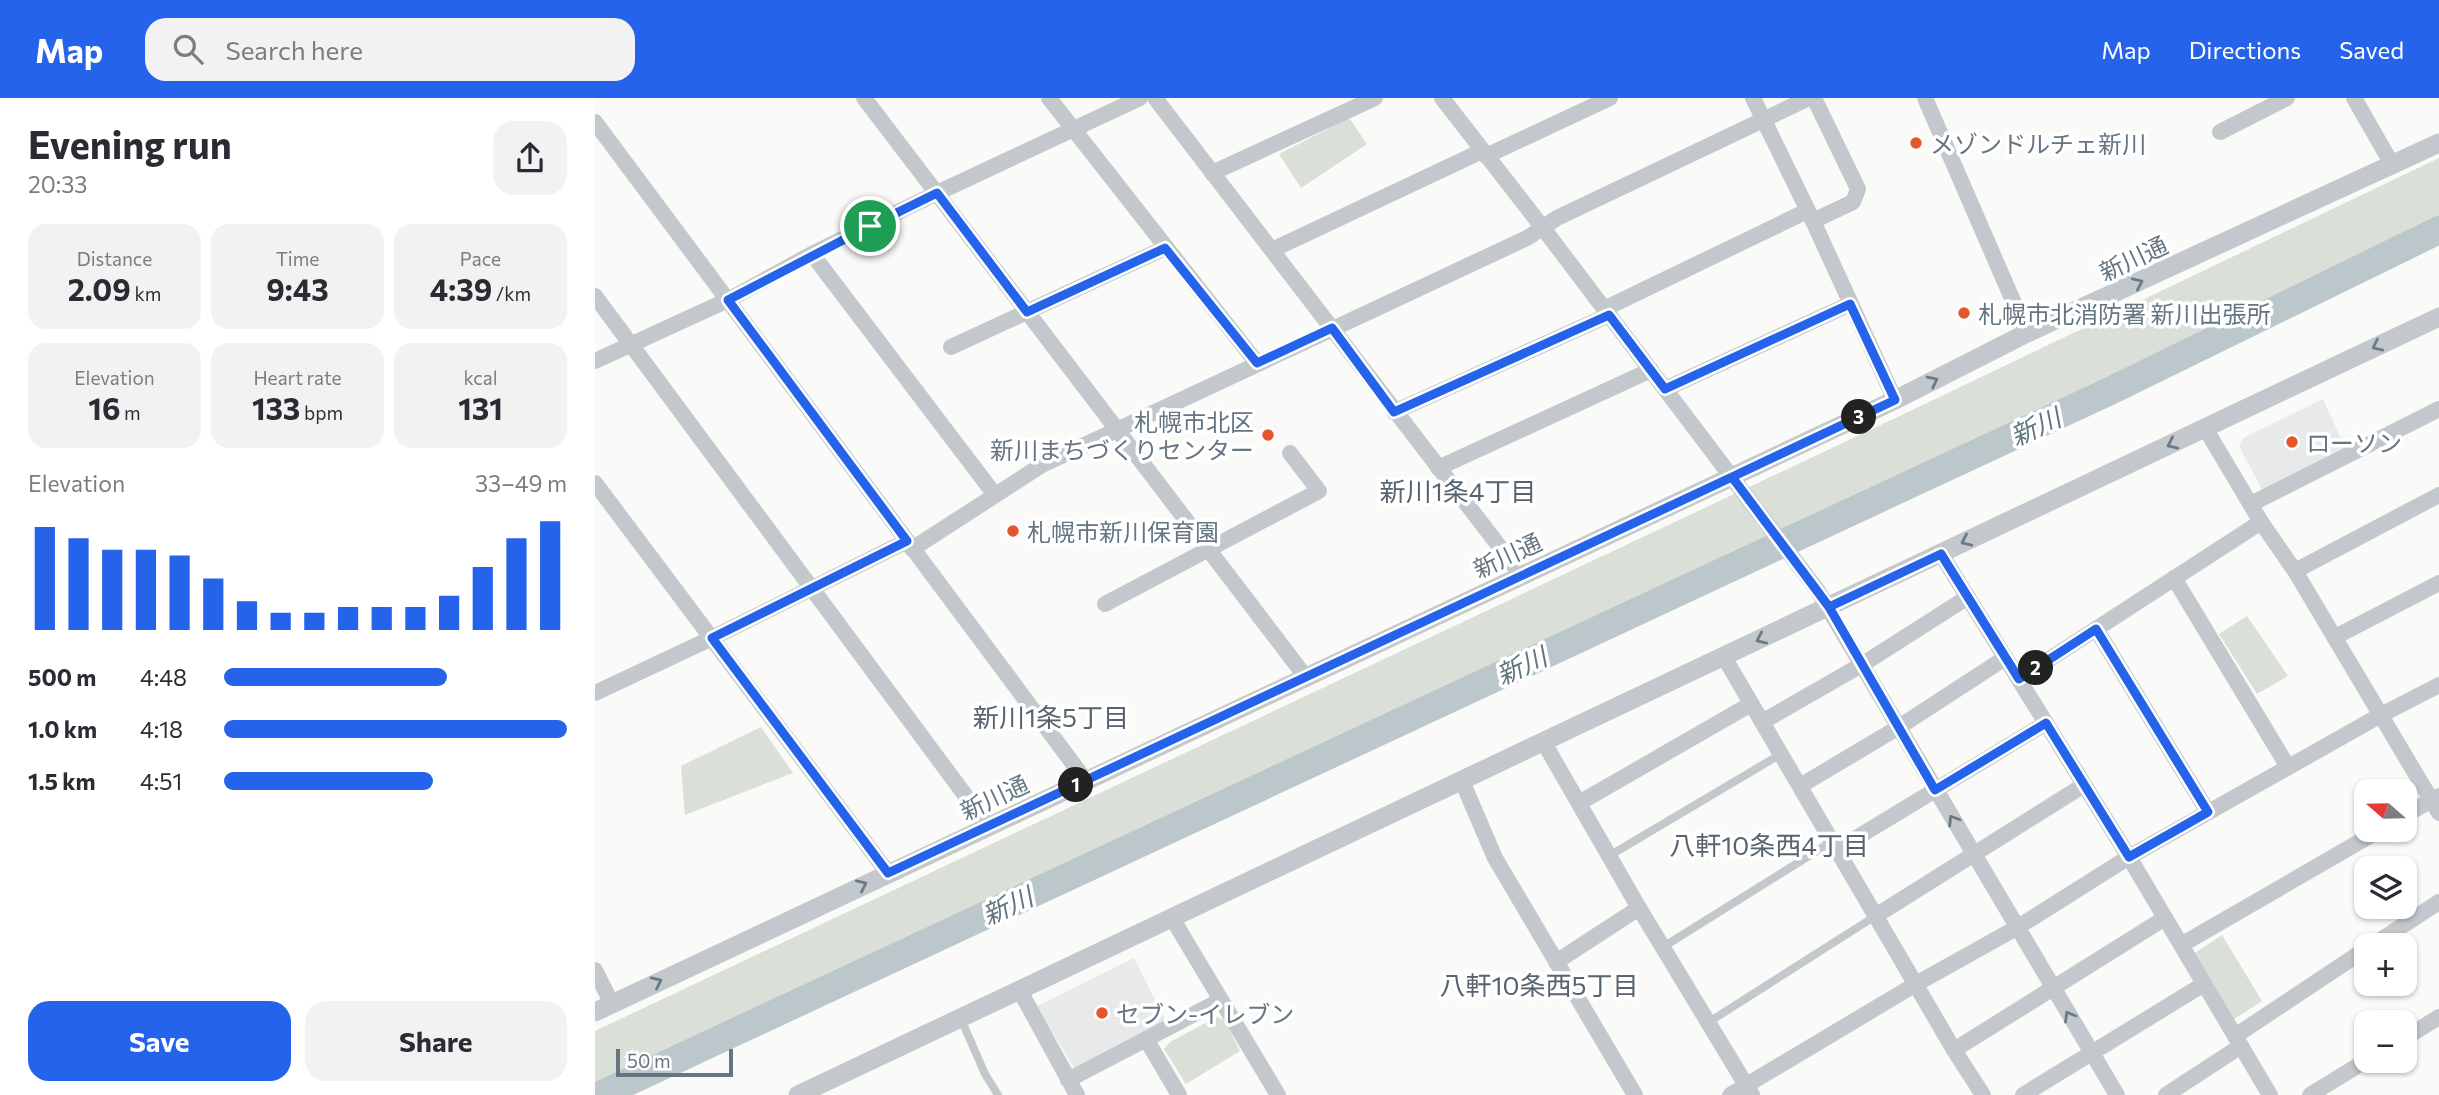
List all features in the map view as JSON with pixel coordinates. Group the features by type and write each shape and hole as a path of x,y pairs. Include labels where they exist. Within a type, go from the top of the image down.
{"street":[{"path":"864,98 1305,676"},
{"path":"1049,98 1257,363"},
{"path":"595,361 728,300 812,254 1140,98"},
{"path":"1154,98 1522,576"},
{"path":"1212,173 1375,98"},
{"path":"1441,98 1543,228 1823,599 2116,1095"},
{"path":"1272,250 1610,98"},
{"path":"1753,98 1895,400"},
{"path":"597,688 712,638 811,588 910,545 1042,465 1527,239 1557,218 1812,98 1857,189 1853,202 1810,216 1394,412"},
{"path":"1925,98 2028,333"},
{"path":"2220,131 2287,98"},
{"path":"2354,98 2393,166"},
{"path":"595,122 1086,781"},
{"name":"新川通","path":"603,1008 1895,400 2028,333 2439,143"},
{"path":"951,347 1165,248"},
{"path":"812,254 995,495"},
{"path":"595,296 988,827"},
{"path":"1665,389 1850,304"},
{"path":"799,1095 1724,657 1823,599 1941,554 2439,317"},
{"path":"1438,468 1651,370"},
{"path":"2251,505 2439,408"},
{"path":"2205,428 2335,637 2379,716 2436,803 2417,810"},
{"path":"1105,604 1319,491 1290,453"},
{"path":"595,483 888,873"},
{"path":"2295,571 2439,495"},
{"path":"2019,679 2261,522"},
{"path":"1941,554 2129,857 2270,1095"},
{"path":"2173,578 2288,767"},
{"path":"2335,637 2439,583"},
{"path":"1762,722 1863,664 1968,597"},
{"path":"2096,629 2208,812"},
{"path":"1724,657 1983,1095"},
{"path":"1800,786 1899,727 2005,658"},
{"path":"1730,1095 1749,1090 1916,984 2018,927 2129,857 2439,685"},
{"path":"1579,803 1751,704"},
{"path":"1835,845 1935,790 2046,723"},
{"path":"1543,741 1639,908 1749,1090"},
{"path":"1462,781 1495,858 1635,1095"},
{"path":"1877,915 2084,785"},
{"path":"2181,945 2359,842"},
{"path":"2391,933 2439,902"},
{"path":"1556,962 1639,908"},
{"path":"1172,918 1278,1095"},
{"path":"1954,1050 2054,990 2165,918"},
{"path":"2165,1095 2354,958"},
{"path":"595,970 603,1008"},
{"path":"2023,1095 2204,984"},
{"path":"1019,989 1077,1095"},
{"path":"1067,1080 1221,1000"},
{"path":"2417,1031 2439,1017"},
{"path":"1146,1039 1179,1095"},
{"path":"2310,1095 2354,1068"}],"lane":[{"path":"1609,856 1781,754"},
{"path":"1663,947 1835,845"},
{"path":"1709,1022 1877,915"},
{"path":"961,1018 985,1074 998,1095"}],"shaded area":[{"path":"1349,118 1367,144 1301,188 1279,154"},
{"path":"2439,158 2439,223 1927,466 1418,702 595,1093 595,1031 1904,414"},
{"name":"ローソン","path":"2323,399 2345,447 2262,490 2239,446 2243,438"},
{"path":"2247,616 2288,676 2257,694 2219,634"},
{"path":"761,727 793,773 685,815 681,766"},
{"path":"2222,935 2262,1001 2234,1019 2195,953"},
{"name":"セブン-イレブン","path":"1134,958 1166,1021 1074,1068 1037,1006"},
{"path":"1217,1017 1225,1021 1240,1051 1186,1084 1164,1049 1170,1042"}],"waterway":[{"name":"新川","path":"600,1095 2110,391 2439,230"}],"place":[{"name":"メゾンドルチェ新川","path":"1916,143"},
{"name":"札幌市北消防署 新川出張所","path":"1964,313"},
{"name":"札幌市北区 新川まちづくりセンター","path":"1268,435"},
{"name":"ローソン","path":"2292,442"},
{"name":"札幌市新川保育園","path":"1013,531"},
{"name":"セブン-イレブン","path":"1102,1013"}],"district":[{"name":"新川1条4丁目","path":"1458,490"},
{"name":"新川1条5丁目","path":"1051,716"},
{"name":"八軒10条西4丁目","path":"1769,844"},
{"name":"八軒10条西5丁目","path":"1539,984"}],"route":[{"path":"870,226 728,300 907,541 712,638 888,873 1732,477 1829,607 1941,554 2019,679 2096,629 2208,812 2129,857 2046,723 1935,790 1829,607 1781,542 1732,477 1895,400 1850,304 1665,389 1609,315 1394,412 1332,328 1257,363 1165,248 1027,312 937,193 870,226"}]}
